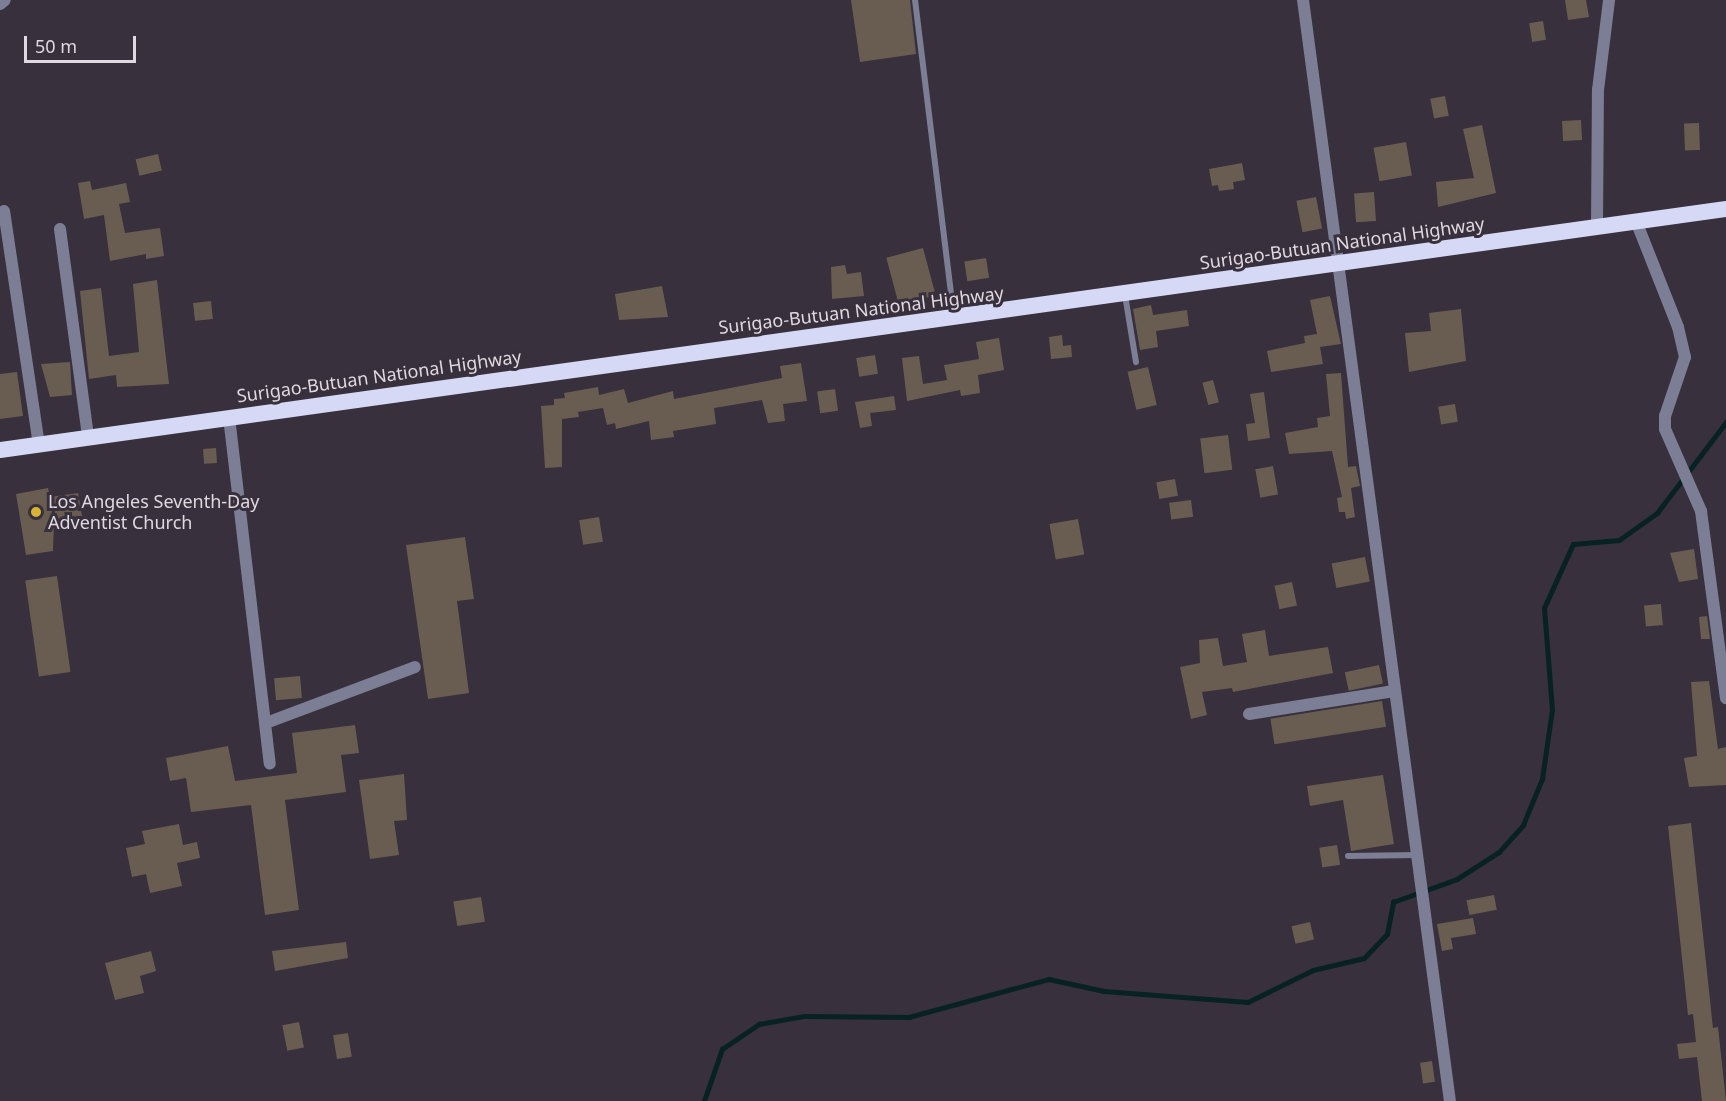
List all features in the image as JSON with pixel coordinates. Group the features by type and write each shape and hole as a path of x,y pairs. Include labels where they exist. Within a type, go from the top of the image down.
{"highway":[{"name":"Surigao-Butuan National Highway","path":"0,450 752,342 954,320 1339,262 1726,209"}],"street":[{"path":"0,4 5,0"},
{"path":"1304,0 1450,1101"},
{"path":"1598,226 1598,90 1609,0"},
{"path":"4,211 39,444"},
{"path":"1636,220 1678,327 1685,357 1665,416 1665,429 1701,511 1726,698"},
{"path":"60,229 88,436"},
{"path":"229,417 270,764"},
{"path":"266,723 415,667"},
{"path":"1249,714 1394,691"}],"lane":[{"path":"915,0 954,320"},
{"path":"1125,295 1136,362"},
{"path":"1348,856 1417,855"}],"building":[{"path":"851,0 910,0 916,54 860,62"},
{"path":"1565,0 1586,0 1589,17 1568,20"},
{"path":"1543,21 1546,40 1532,42 1529,23"},
{"path":"1445,96 1449,116 1434,118 1430,99"},
{"path":"1581,120 1582,140 1563,141 1562,121"},
{"path":"1699,123 1700,150 1685,151 1684,124"},
{"path":"1482,125 1496,193 1438,207 1436,182 1474,178 1463,129"},
{"path":"1406,142 1412,175 1379,181 1374,148"},
{"path":"158,154 162,171 139,176 136,159"},
{"path":"1242,163 1245,180 1233,182 1234,189 1219,191 1218,185 1212,186 1209,169"},
{"path":"90,181 92,190 126,183 130,202 119,204 125,233 160,228 164,256 146,259 146,254 110,261 104,215 84,219 78,183"},
{"path":"1374,192 1376,221 1356,222 1354,193"},
{"path":"1316,197 1322,228 1302,232 1296,201"},
{"path":"923,248 936,295 899,305 886,258"},
{"path":"986,258 989,278 967,281 964,261"},
{"path":"845,265 847,274 861,272 864,296 832,299 831,267"},
{"path":"157,280 169,384 117,387 116,375 89,379 80,291 101,288 109,356 139,352 133,284"},
{"path":"662,286 668,317 619,320 615,294"},
{"path":"1330,296 1341,344 1320,347 1323,364 1271,372 1267,351 1305,343 1304,336 1317,334 1310,300"},
{"path":"211,301 213,319 195,321 193,303"},
{"path":"1151,305 1153,315 1187,310 1189,326 1156,331 1158,347 1140,350 1133,309"},
{"path":"1461,309 1466,361 1409,372 1405,333 1431,331 1429,313"},
{"path":"1062,335 1063,346 1071,345 1072,357 1051,359 1049,337"},
{"path":"999,338 1004,370 978,375 980,393 961,396 960,390 907,401 902,358 919,356 923,384 947,380 944,365 979,359 976,342"},
{"path":"875,355 878,374 859,377 856,358"},
{"path":"70,362 72,395 50,397 41,364"},
{"path":"801,363 807,401 783,404 785,421 768,423 762,400 714,408 716,424 673,431 674,437 651,440 649,421 616,429 615,423 607,425 603,408 578,412 579,417 562,419 562,467 545,468 541,406 554,405 554,399 565,398 564,393 598,387 599,395 624,389 628,403 673,391 674,399 782,378 780,366"},
{"path":"1148,367 1157,405 1136,410 1128,372"},
{"path":"17,372 23,416 0,419 0,374"},
{"path":"1341,373 1348,467 1356,466 1360,486 1351,488 1355,517 1346,519 1345,512 1339,512 1337,498 1342,497 1332,451 1289,454 1285,433 1318,427 1317,418 1330,416 1326,374"},
{"path":"1213,380 1219,402 1208,405 1202,383"},
{"path":"835,389 838,411 820,413 817,392"},
{"path":"1264,392 1270,438 1248,441 1246,424 1255,423 1250,394"},
{"path":"894,396 896,410 870,413 872,426 860,428 855,402"},
{"path":"1455,404 1458,422 1441,424 1438,407"},
{"path":"1228,435 1232,470 1204,473 1200,438"},
{"path":"216,448 217,463 204,464 203,449"},
{"path":"1273,466 1278,495 1260,498 1255,469"},
{"path":"1175,479 1178,496 1159,499 1156,482"},
{"path":"48,488 50,497 78,493 82,516 54,520 53,551 26,555 16,494"},
{"path":"1191,500 1193,517 1171,520 1169,503"},
{"path":"599,517 603,542 583,545 579,520"},
{"path":"1078,519 1084,554 1056,559 1049,524"},
{"path":"465,537 474,599 457,601 469,693 428,699 406,545"},
{"path":"1694,549 1698,579 1679,582 1670,553"},
{"path":"1365,557 1370,582 1336,588 1332,563"},
{"path":"57,576 70,672 39,677 25,580"},
{"path":"1292,582 1297,605 1279,609 1274,586"},
{"path":"1661,604 1663,625 1646,626 1644,605"},
{"path":"1707,616 1710,639 1701,639 1699,617"},
{"path":"1265,630 1269,656 1328,647 1333,673 1233,692 1232,688 1202,692 1207,715 1191,719 1180,667 1200,663 1199,640 1218,638 1223,666 1247,662 1242,634"},
{"path":"1379,665 1383,684 1349,691 1345,672"},
{"path":"300,676 302,698 276,700 274,678"},
{"path":"1709,681 1718,749 1726,747 1726,785 1689,787 1684,758 1697,756 1691,682"},
{"path":"1382,701 1386,727 1274,744 1270,719"},
{"path":"355,725 359,753 341,755 346,792 285,800 299,910 265,915 251,805 191,812 186,778 170,781 166,758 228,746 235,781 297,773 292,733"},
{"path":"404,774 407,820 394,821 399,855 370,859 359,780"},
{"path":"1383,775 1394,844 1351,851 1343,800 1310,806 1307,786"},
{"path":"1691,823 1713,1028 1718,1027 1726,1101 1702,1101 1697,1057 1679,1059 1677,1044 1696,1042 1693,1014 1688,1015 1668,826"},
{"path":"179,824 183,845 197,842 200,858 177,863 182,886 150,893 146,874 132,877 126,848 145,844 142,831"},
{"path":"1337,845 1340,865 1322,868 1319,848"},
{"path":"1494,895 1497,910 1469,915 1467,900"},
{"path":"481,897 485,922 457,926 453,901"},
{"path":"1473,918 1476,934 1451,938 1453,949 1442,951 1437,924"},
{"path":"1310,922 1314,940 1296,944 1291,926"},
{"path":"346,942 348,958 275,971 272,951"},
{"path":"151,951 156,971 140,976 144,993 115,1000 105,963"},
{"path":"299,1022 304,1048 287,1051 282,1025"},
{"path":"348,1033 352,1057 337,1059 333,1035"},
{"path":"1432,1061 1435,1082 1423,1083 1420,1063"}],"waterway":[{"path":"704,1101 722,1049 759,1024 804,1016 909,1017 1049,979 1104,991 1248,1002 1313,970 1364,958 1387,934 1393,902 1457,879 1499,852 1523,825 1542,779 1552,710 1544,608 1573,544 1619,540 1657,513 1726,422"}],"place":[{"name":"Los Angeles Seventh-Day Adventist Church","path":"36,512"}]}
